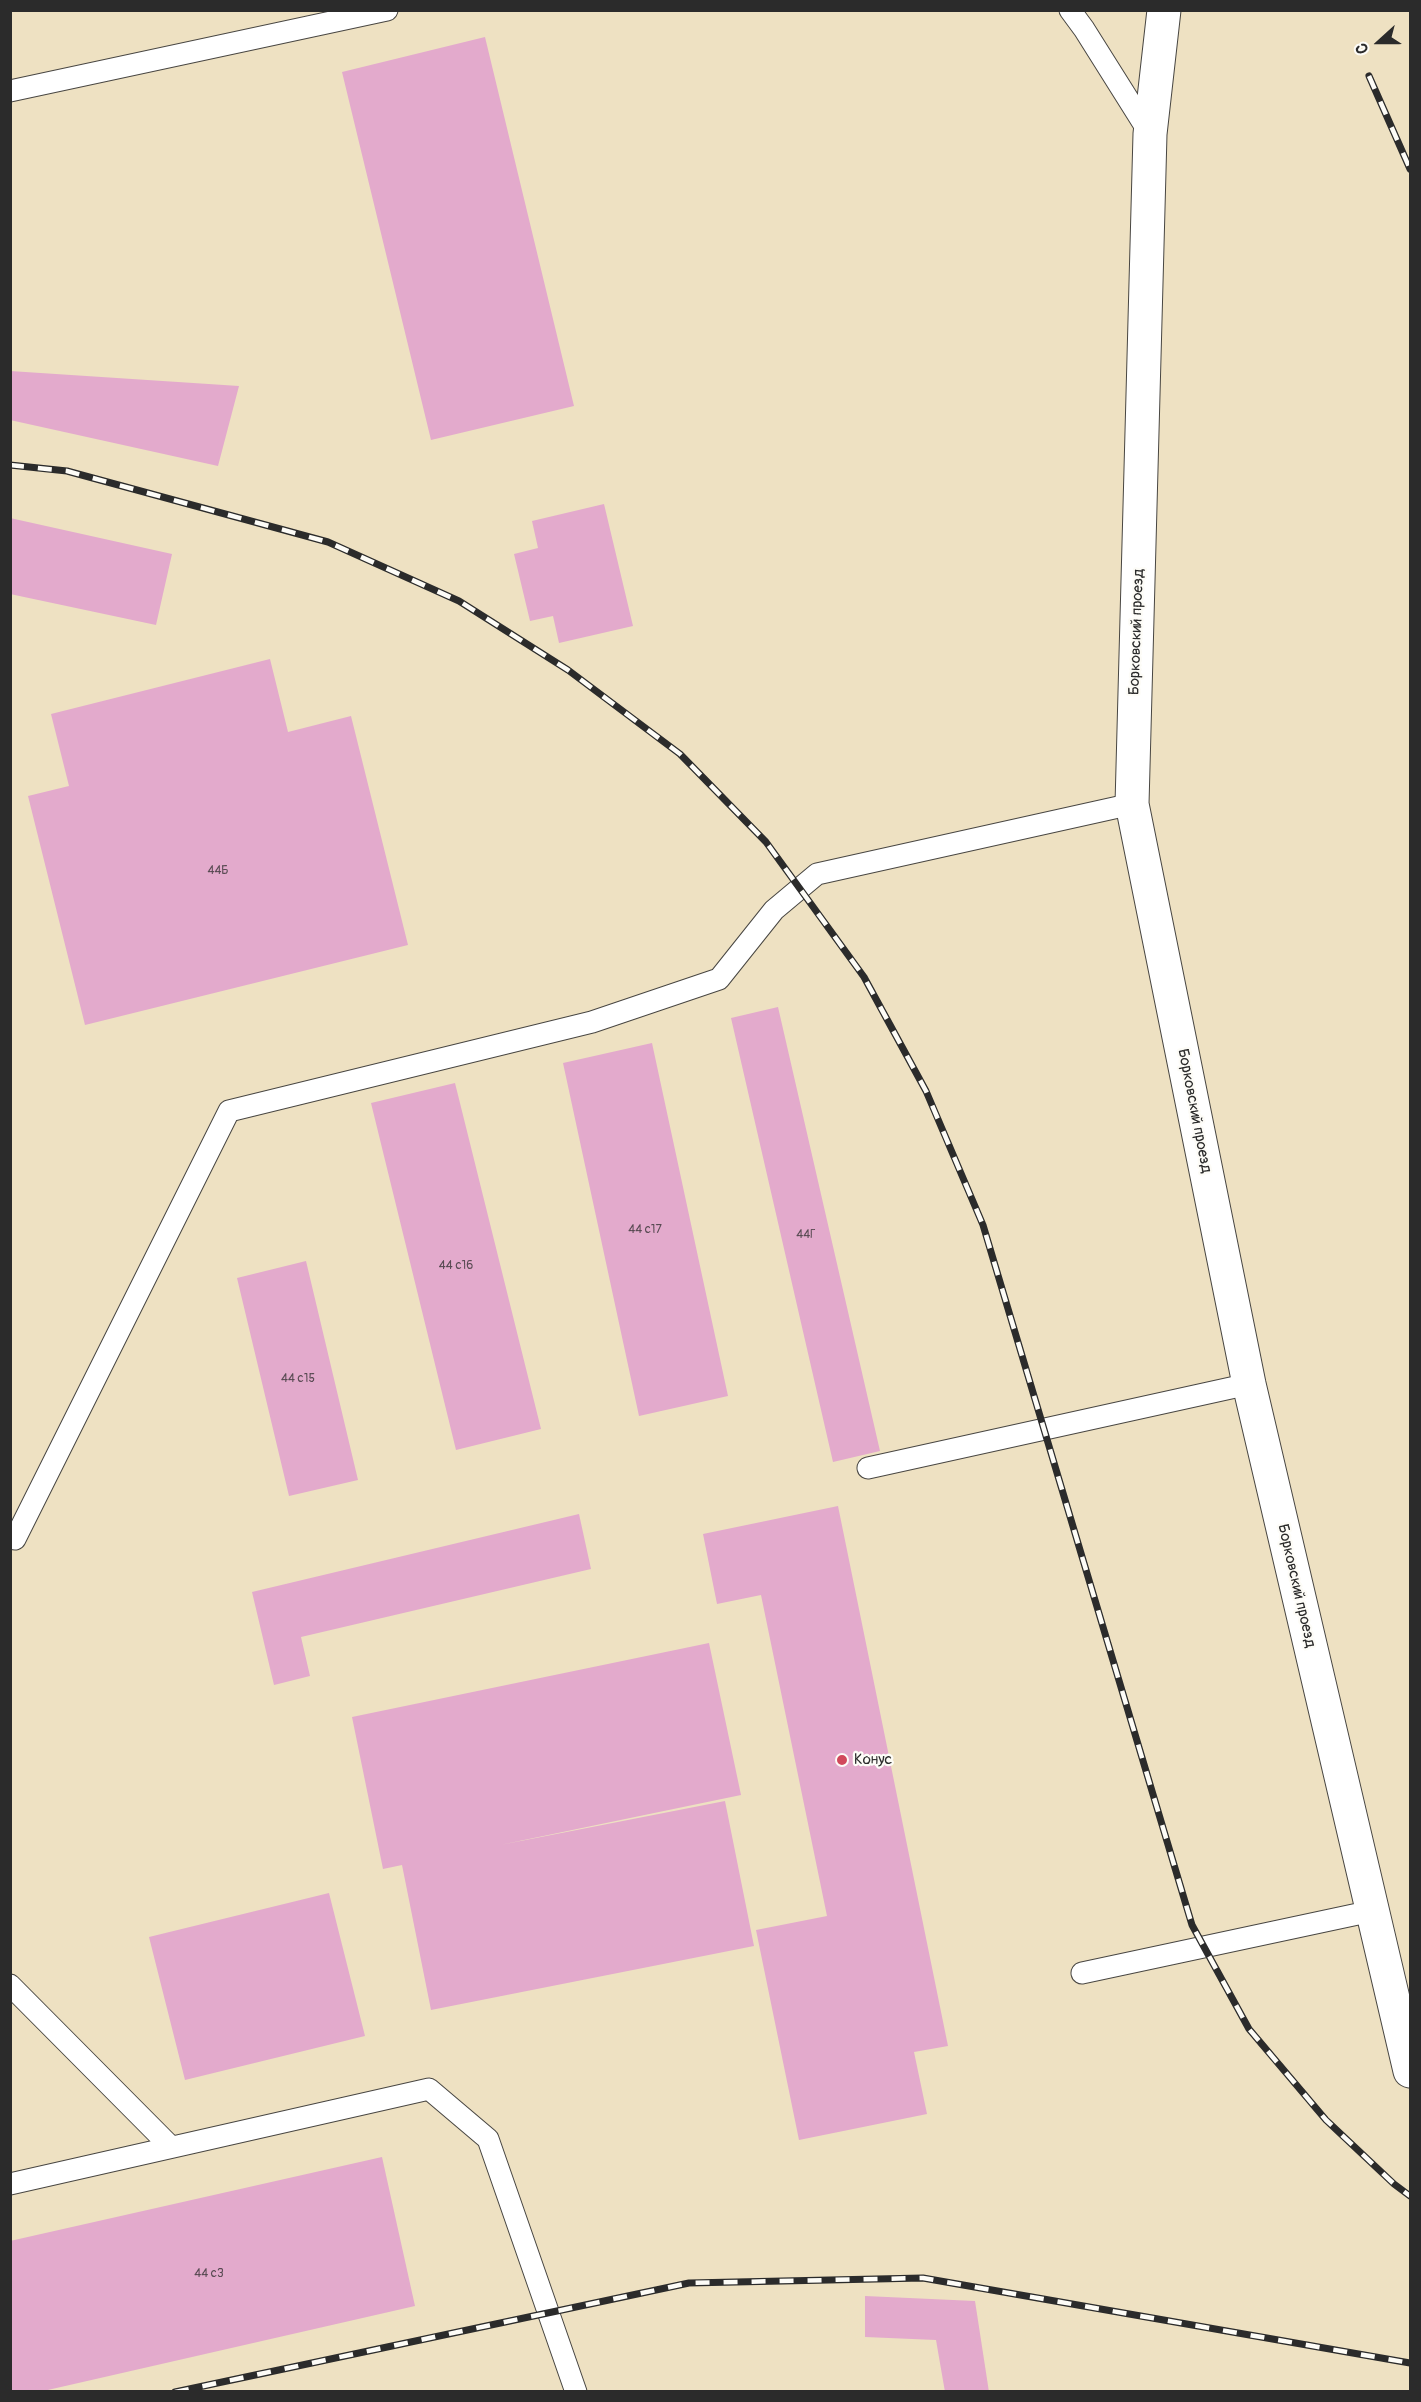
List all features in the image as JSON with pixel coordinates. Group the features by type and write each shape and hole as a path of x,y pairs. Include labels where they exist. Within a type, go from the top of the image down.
{"street":[{"name":"Борковский проезд","path":"1164,10 1150,134 1132,804 1249,1384 1410,2071"}],"lane":[{"path":"10,91 387,10"},
{"path":"1070,10 1150,134"},
{"path":"12,1537 229,1112 592,1022 719,979 774,910 817,874 1132,804"},
{"path":"868,1468 1249,1384"},
{"path":"1082,1973 1372,1911"},
{"path":"10,1985 171,2147"},
{"path":"10,2184 429,2089 488,2139 576,2391"}],"building":[{"path":"485,37 574,406 431,440 342,72"},
{"path":"10,371 239,386 218,466 10,420"},
{"path":"604,504 633,626 559,643 553,616 530,621 514,554 538,548 532,521"},
{"path":"10,518 172,554 156,625 10,594"},
{"path":"270,659 288,732 351,716 408,945 85,1025 28,796 69,786 51,714"},
{"path":"778,1007 880,1451 833,1462 731,1018"},
{"path":"652,1043 728,1396 639,1416 563,1063"},
{"path":"455,1083 541,1429 456,1450 371,1103"},
{"path":"306,1261 358,1480 289,1496 237,1278"},
{"name":"Конус","path":"838,1506 948,2046 914,2052 927,2114 799,2140 756,1930 827,1916 761,1595 717,1604 703,1534"},
{"path":"579,1514 591,1569 301,1637 310,1676 274,1685 252,1592"},
{"path":"709,1643 741,1795 500,1845 725,1801 754,1946 431,2010 402,1865 383,1869 352,1717"},
{"path":"329,1893 365,2036 185,2080 149,1937"},
{"path":"382,2157 415,2306 39,2392 10,2392 10,2241"},
{"path":"865,2296 975,2301 989,2392 945,2392 936,2340 865,2337"}],"railway":[{"path":"1369,76 1410,169"},
{"path":"10,465 67,471 328,542 459,601 568,670 680,754 766,842 864,977 926,1091 983,1225 1192,1925 1249,2029 1326,2120 1394,2184 1410,2196"},
{"path":"175,2392 689,2283 923,2278 1410,2363"}],"place":[{"name":"Конус","path":"842,1760"}]}
